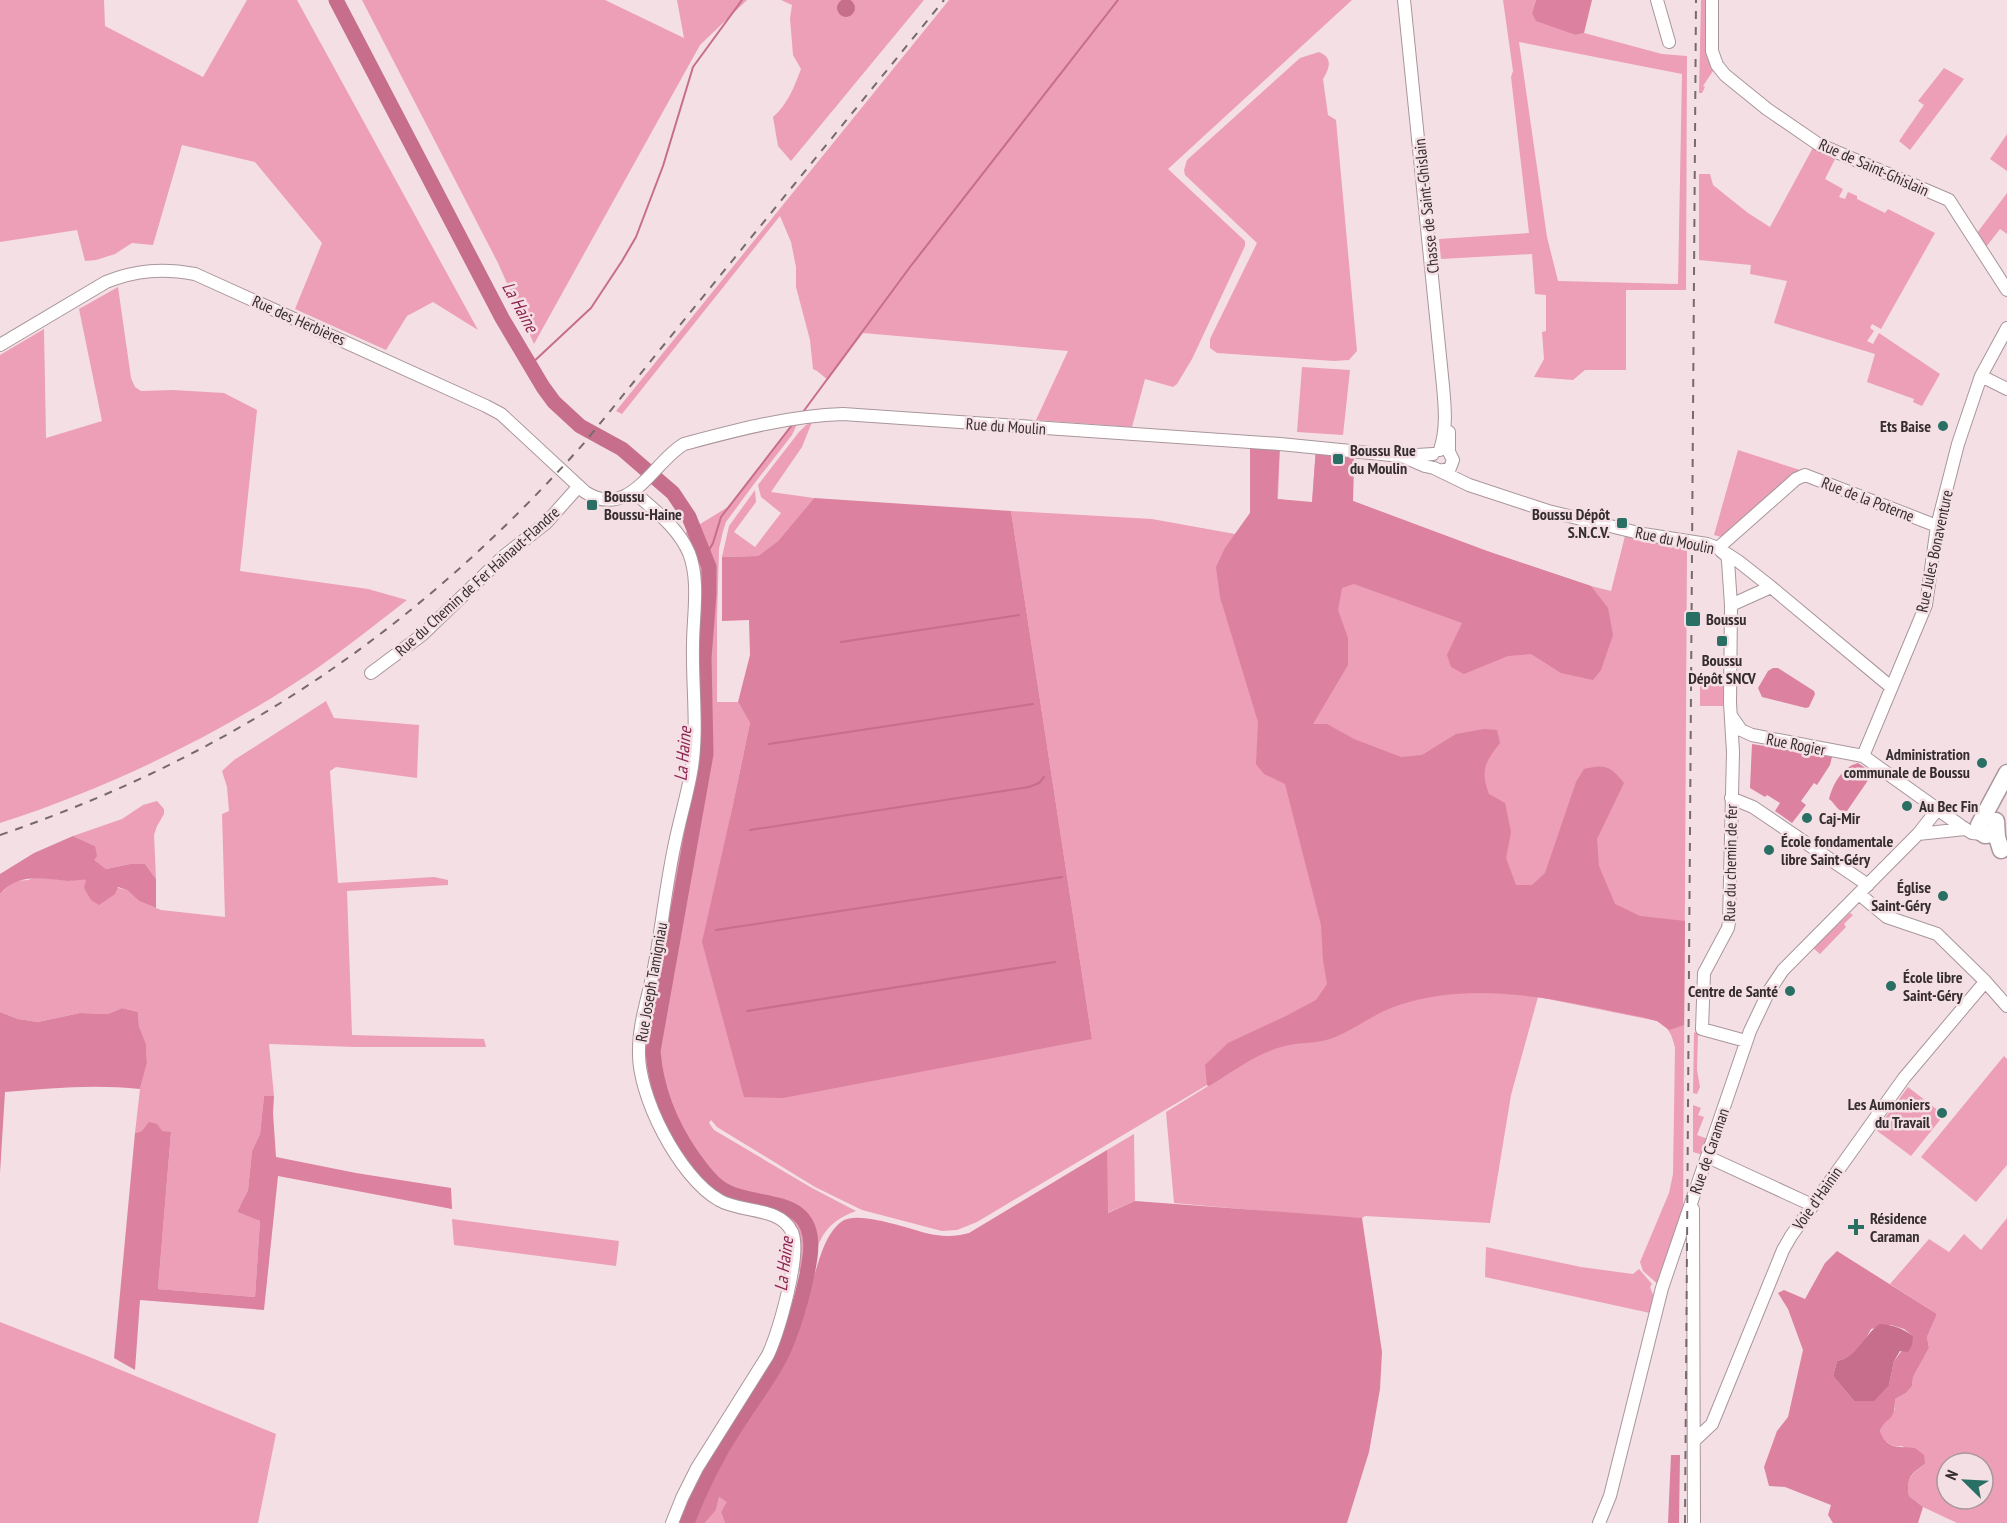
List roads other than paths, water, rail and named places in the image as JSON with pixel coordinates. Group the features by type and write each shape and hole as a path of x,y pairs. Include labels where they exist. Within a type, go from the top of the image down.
{"main road":[{"path":"2004,852 1981,828 1998,805 2007,774"}],"street":[{"name":"Chasse de Saint-Ghislain","path":"1404,0 1445,413 1441,452"},
{"path":"1657,0 1669,42"},
{"name":"Rue de Saint-Ghislain","path":"1712,0 1712,44 1717,65 1725,75 1767,109 1818,144 1949,200 2007,290"},
{"name":"Rue des Herbières","path":"0,345 105,282 122,275 156,270 195,274 494,410 539,447 579,486"},
{"name":"Rue Jules Bonaventure","path":"1863,756 1926,605 1937,526 1958,444 1981,376 2007,328"},
{"path":"1981,376 2007,389"},
{"name":"Rue du Moulin","path":"638,488 675,449 684,444 752,426 807,416 843,414 1280,444 1401,456 1441,452"},
{"path":"1441,452 1452,456 1442,468 1431,461 1441,452"},
{"name":"Rue du Moulin","path":"1401,456 1419,464 1442,468 1488,490 1548,511 1651,536 1707,544 1718,548 1771,587 1892,687"},
{"name":"Rue de la Poterne","path":"1718,548 1796,479 1805,475 1937,526"},
{"path":"579,486 592,496 603,499 621,498 638,488"},
{"name":"Rue du Chemin de Fer Hainaut-Flandre","path":"370,673 422,635 504,555 546,523 579,486"},
{"name":"Rue Joseph Tamigniau","path":"638,488 680,536 692,562 695,582 694,754 673,849 654,967 640,1034 642,1081 663,1132 695,1179 725,1204 777,1217 788,1226 795,1247 783,1313 768,1355 697,1468 672,1523"},
{"path":"1718,548 1728,561 1731,605 1730,704 1732,716 1744,734"},
{"path":"1731,605 1771,587"},
{"path":"1730,677 1744,734 1733,752"},
{"name":"Rue du chemin de fer","path":"1732,716 1729,922 1704,973 1702,1029 1746,1041"},
{"name":"Rue Rogier","path":"1744,734 1863,756 1937,810 1981,828"},
{"path":"1731,798 1753,807 1864,890 1887,917 1937,934 2007,1006"},
{"name":"Rue de Caraman","path":"1599,1523 1610,1496 1662,1288 1746,1041 1769,991 1783,970 1918,834 1937,810"},
{"path":"1918,834 1981,828"},
{"name":"Voie d'Hainin","path":"1694,1441 1712,1424 1783,1250 1812,1205 1904,1078 1986,982"},
{"path":"1708,1157 1812,1205"},
{"path":"1693,1198 1694,1523"}],"waterway":[{"name":"La Haine","path":"336,0 502,318 543,387 554,402 580,426 622,449 673,493 689,517 709,567 704,658 706,754 653,1051 657,1079 671,1119 684,1144 704,1173 719,1187 733,1194 781,1206 794,1212 804,1221 810,1235 810,1257 798,1310 783,1351 715,1461 687,1523"},
{"path":"530,365 591,308 636,237 663,166 693,67 742,0"},
{"path":"803,412 910,267 1118,0"},
{"path":"705,557 713,543 721,517 792,425"},
{"path":"841,642 1019,615"},
{"path":"769,744 1033,704"},
{"path":"750,830 1029,787 1039,783 1044,777"},
{"path":"716,930 1062,877"},
{"path":"747,1011 1055,962"}],"railway":[{"path":"0,835 86,802 168,766 245,724 319,678 390,627 457,570 522,509 585,442 944,0"},
{"path":"1685,1523 1696,0"}],"place":[{"name":"Ets Baise","path":"1943,426"},
{"name":"Boussu Rue du Moulin","path":"1338,459"},
{"name":"Boussu Boussu-Haine","path":"592,505"},
{"name":"Boussu Dépôt S.N.C.V.","path":"1622,523"},
{"name":"Boussu","path":"1693,619"},
{"name":"Boussu Dépôt SNCV","path":"1722,641"},
{"name":"Administration communale de Boussu","path":"1982,763"},
{"name":"Au Bec Fin","path":"1907,806"},
{"name":"Caj-Mir","path":"1807,818"},
{"name":"École fondamentale libre Saint-Géry","path":"1769,850"},
{"name":"Église Saint-Géry","path":"1943,896"},
{"name":"École libre Saint-Géry","path":"1891,986"},
{"name":"Centre de Santé","path":"1790,991"},
{"name":"Les Aumoniers du Travail","path":"1942,1113"},
{"name":"Résidence Caraman","path":"1856,1227"}]}
